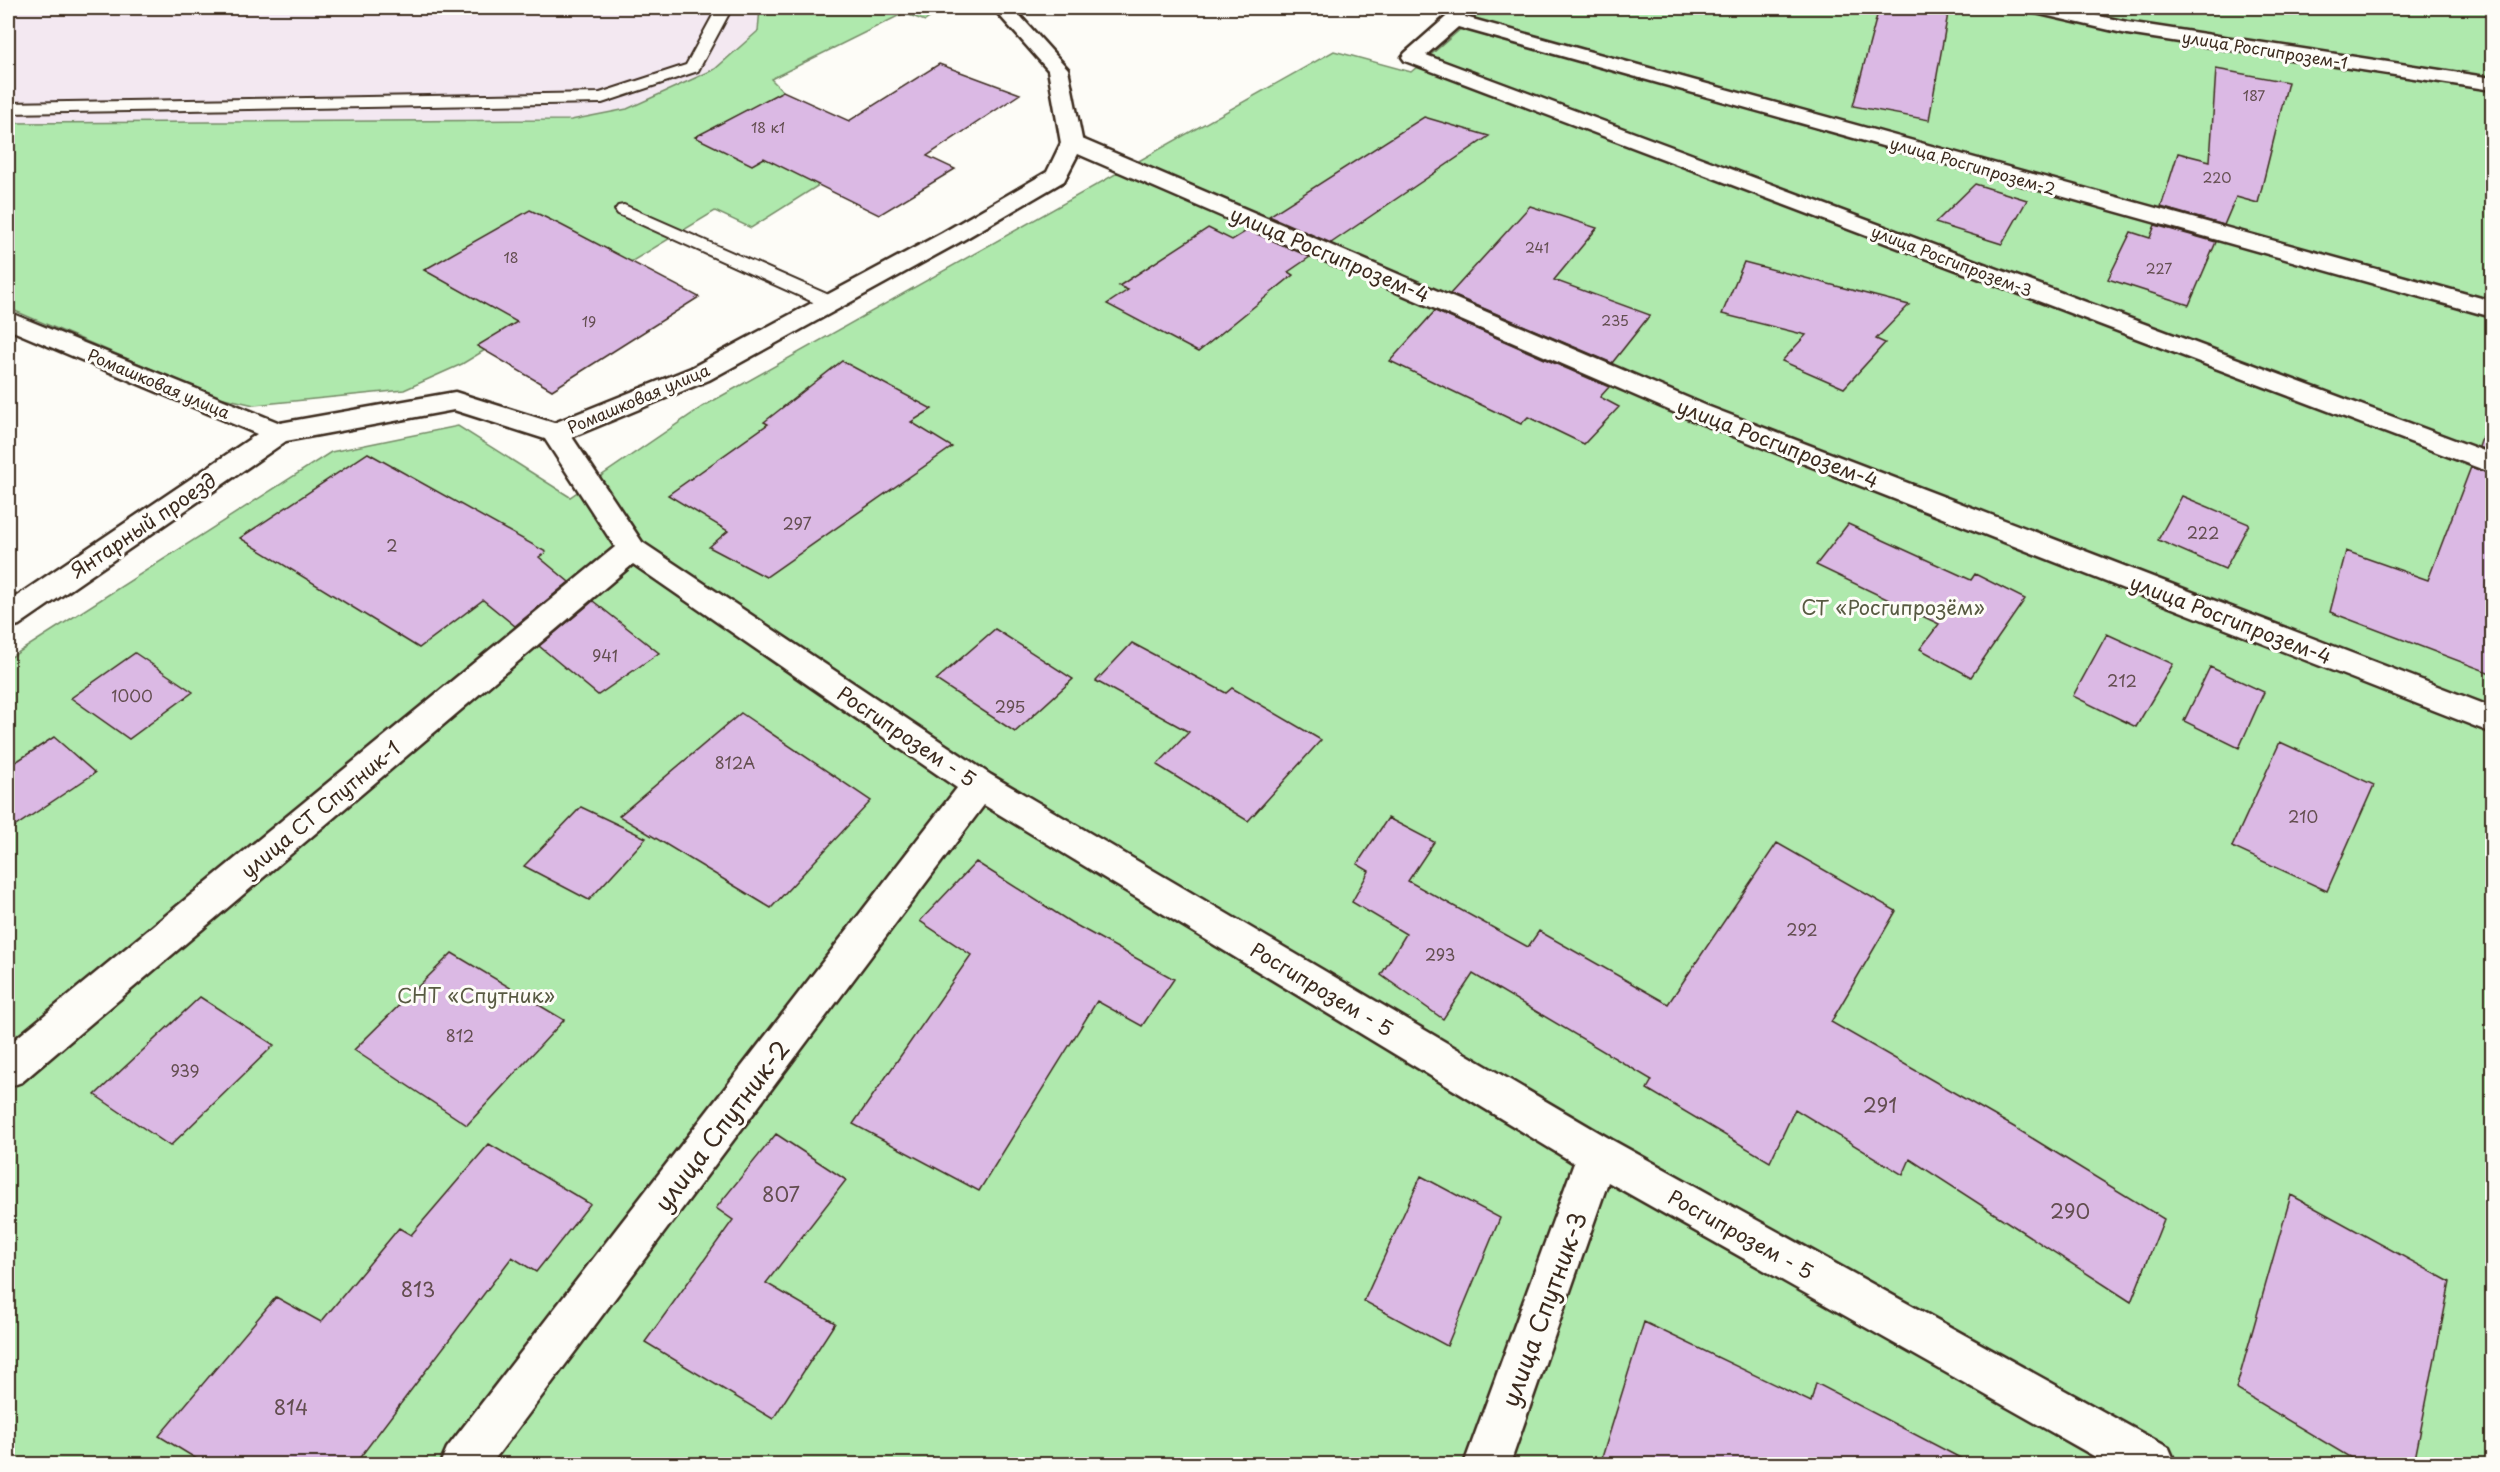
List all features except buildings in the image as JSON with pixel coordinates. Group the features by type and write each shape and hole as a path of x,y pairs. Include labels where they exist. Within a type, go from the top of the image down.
{"street":[{"path":"1003,8 1058,69 1072,143"},
{"name":"улица Росгипрозем-1","path":"2038,8 2127,28 2493,84"},
{"name":"улица Росгипрозем-3","path":"1457,14 1412,57 2493,464"},
{"name":"улица Росгипрозем-2","path":"1457,14 2493,309"},
{"name":"Ромашковая улица","path":"8,320 278,432 455,401 555,433 700,374 831,303 1056,176 1072,143"},
{"name":"улица Росгипрозем-4","path":"1072,143 1697,412 2493,720"},
{"name":"Янтарный проезд","path":"8,616 278,432"},
{"name":"Росгипрозем - 5","path":"555,433 632,549 979,785 1598,1154 2154,1464"},
{"name":"улица СТ Спутник-1","path":"8,1069 632,549"},
{"name":"улица Спутник-2","path":"463,1464 979,785"},
{"name":"улица Спутник-3","path":"1487,1464 1598,1154"}],"lane":[{"path":"8,108 602,98 692,68 724,8"},
{"path":"624,210 831,303"}],"shaded area":[{"path":"8,8 864,8 179,322 8,257"}],"green space":[{"path":"760,8 944,8 925,21 904,13 771,79 783,91 696,137 752,165 839,117 819,185 751,228 715,211 462,364 404,390 254,405 215,396 8,308 8,123 571,120 627,109 715,69 758,31","holes":["530,211 596,244 491,307 424,270"]},
{"path":"1485,8 2492,8 2492,1464 8,1464 8,659 331,452 458,426 570,497 702,407 1334,51 1411,72"}],"park label":[{"name":"СТ «Росгипрозём»","path":"1893,607"},
{"name":"СНТ «Спутник»","path":"476,995"}]}
